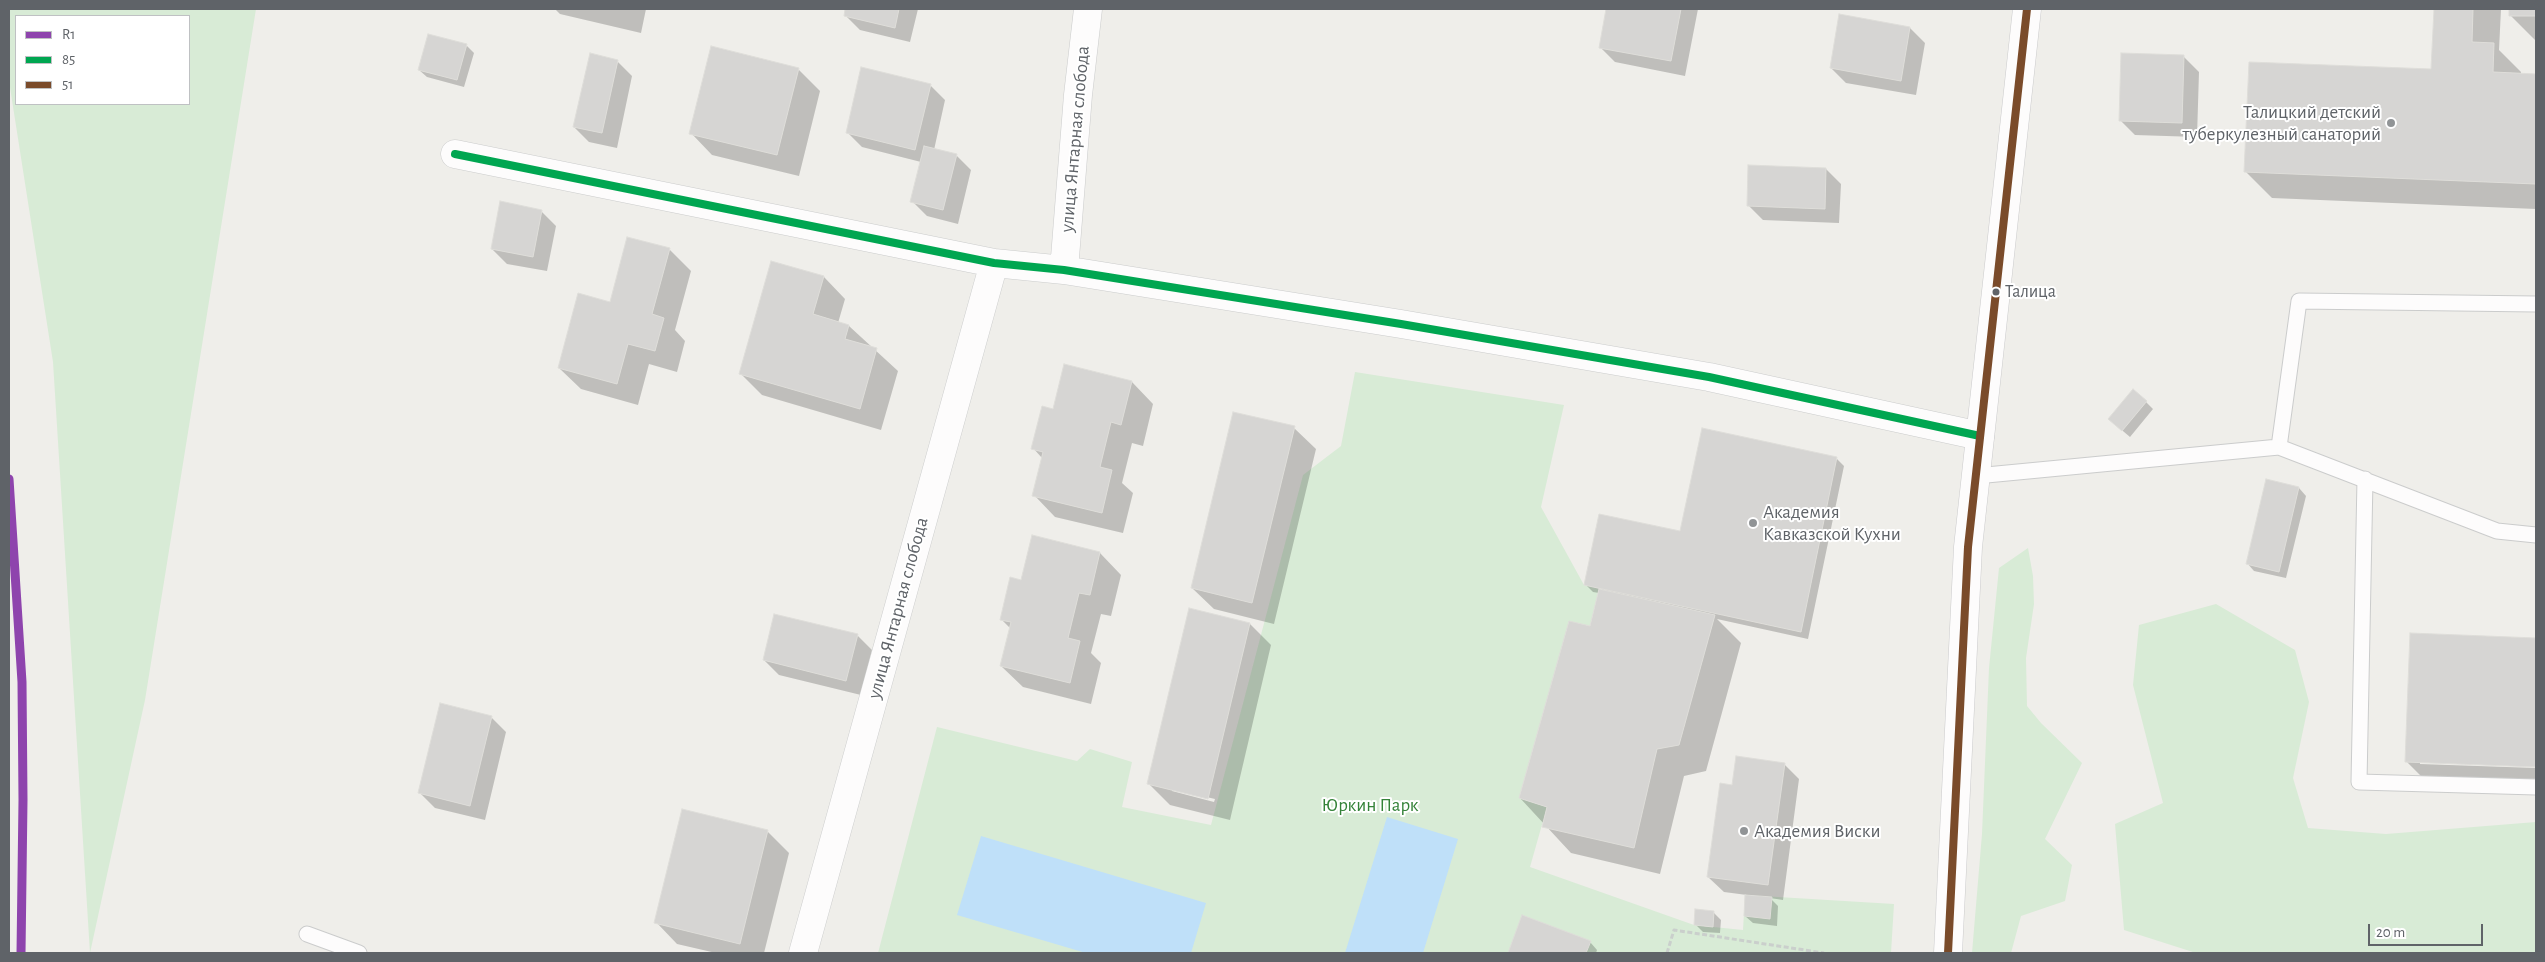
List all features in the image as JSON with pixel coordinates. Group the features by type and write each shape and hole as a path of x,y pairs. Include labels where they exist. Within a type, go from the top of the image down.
{"street":[{"name":"улица Янтарная слобода","path":"1064,270 1088,9"},
{"path":"1948,953 1968,547 2027,9"},
{"path":"455,154 994,264 1064,270 1401,324 1709,377 1980,436"},
{"name":"улица Янтарная слобода","path":"803,953 994,264"}],"lane":[{"path":"2279,446 2299,301 2536,304"},
{"path":"1976,476 2279,446 2497,531 2536,535"},
{"path":"2365,480 2359,782 2536,787"},
{"path":"308,934 359,953"}],"path":[{"path":"1667,953 1674,930 1824,953"}],"green space":[{"path":"9,9 256,9 145,700 90,953 53,362 9,81"},
{"name":"Юркин Парк","path":"1355,372 1564,405 1541,507 1584,585 1599,589 1590,626 1569,622 1519,798 1547,807 1530,867 1694,925 1743,930 1745,895 1894,904 1891,953 878,953 937,727 1077,761 1090,749 1132,762 1122,807 1211,825 1303,475 1341,446"},
{"path":"2028,548 2033,576 2034,604 2026,658 2027,706 2041,723 2082,763 2045,839 2072,865 2065,901 2021,916 2011,953 1972,953 1982,834 1989,668 1999,568"},
{"path":"2216,604 2295,650 2309,702 2293,778 2308,828 2386,834 2536,822 2536,953 2196,953 2124,930 2115,824 2163,803 2133,685 2139,625"}],"water":[{"path":"1387,817 1458,839 1423,953 1345,953"},
{"path":"981,836 1206,903 1191,953 1086,953 957,915"}],"building":[{"path":"845,9 899,9 895,28 844,16"},
{"path":"1606,9 1681,9 1671,61 1599,48"},
{"name":"Талицкий детский туберкулезный санаторий","path":"2434,9 2473,9 2472,42 2494,43 2493,72 2536,74 2536,184 2244,172 2249,62 2431,69"},
{"path":"2509,9 2536,9 2536,16 2509,16"},
{"path":"1839,14 1910,27 1901,81 1830,68"},
{"path":"428,34 467,44 457,80 418,70"},
{"path":"711,46 799,68 777,155 689,134"},
{"path":"590,53 618,60 602,133 573,127"},
{"path":"2121,53 2184,55 2182,123 2119,121"},
{"path":"861,67 931,84 915,150 846,133"},
{"path":"924,146 957,154 943,210 910,202"},
{"path":"1748,165 1826,168 1825,209 1747,206"},
{"path":"500,201 542,210 533,257 491,249"},
{"path":"627,237 670,248 652,314 664,318 655,351 628,344 617,384 558,368 578,293 610,302"},
{"path":"771,261 824,276 813,314 849,325 845,339 877,348 860,409 739,374"},
{"path":"1064,364 1132,381 1121,425 1111,422 1100,467 1112,470 1102,513 1032,496 1043,452 1031,449 1042,406 1053,409"},
{"path":"2133,389 2147,401 2122,431 2108,419"},
{"path":"1233,412 1295,426 1252,603 1191,588"},
{"name":"Академия Кавказской Кухни","path":"1702,428 1837,457 1801,632 1584,585 1599,514 1680,531"},
{"path":"2266,479 2299,487 2279,572 2246,564"},
{"path":"1032,535 1100,552 1090,595 1079,593 1068,638 1080,641 1070,683 1000,666 1011,622 1000,620 1010,577 1021,580"},
{"path":"1599,589 1715,615 1679,745 1657,749 1634,848 1542,827 1547,807 1519,798 1569,621 1590,626"},
{"path":"1189,608 1250,623 1208,799 1147,784"},
{"path":"774,614 858,634 846,681 763,660"},
{"path":"2410,633 2536,638 2536,767 2405,762"},
{"path":"440,703 492,716 470,806 418,793"},
{"name":"Академия Виски","path":"1736,756 1785,763 1768,885 1707,877 1720,783 1732,785"},
{"path":"682,809 768,830 740,944 654,923"},
{"path":"1745,895 1772,897 1770,919 1744,916"},
{"path":"1695,909 1714,911 1713,927 1694,925"},
{"path":"1522,915 1591,941 1586,953 1508,953"}],"transit line":[{"name":"51","path":"1948,953 1968,547 2027,9"},
{"name":"85","path":"455,154 994,263 1064,270 1401,324 1709,377 1980,436"},
{"name":"R1","path":"9,479 22,682 21,953"}],"place":[{"name":"Талицкий детский туберкулезный санаторий","path":"2391,123"},
{"name":"Талица","path":"1996,292"},
{"name":"Академия Кавказской Кухни","path":"1753,523"},
{"name":"Академия Виски","path":"1744,831"}]}
